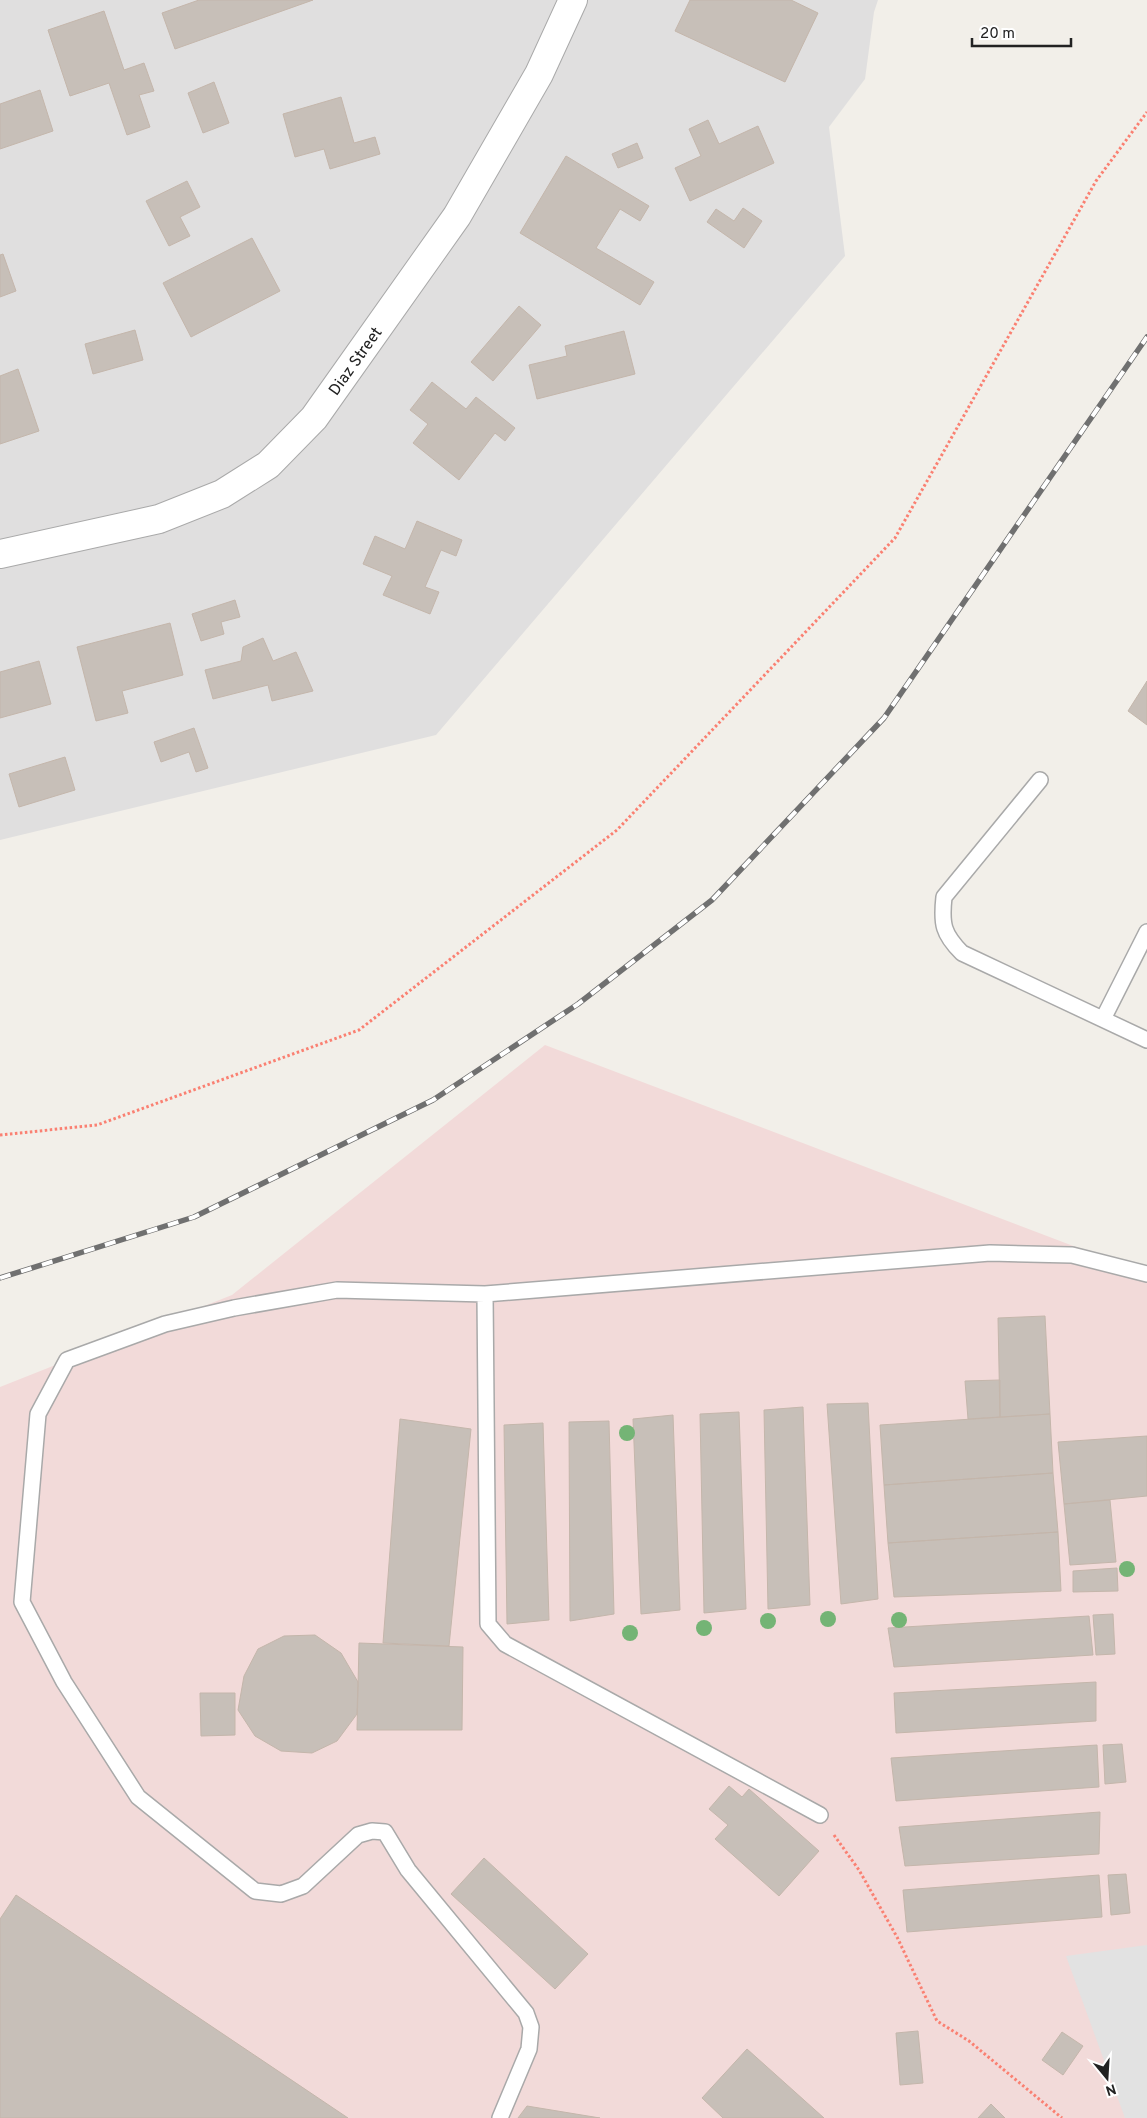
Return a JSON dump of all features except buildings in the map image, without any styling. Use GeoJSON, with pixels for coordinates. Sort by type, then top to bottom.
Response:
{"type":"FeatureCollection","features":[{"type":"Feature","properties":{"kind":"street","name":"Diaz Street"},"geometry":{"type":"LineString","coordinates":[[0,554],[159,519],[222,494],[268,465],[314,418],[457,216],[538,74],[573,0]]}},
{"type":"Feature","properties":{"kind":"lane"},"geometry":{"type":"LineString","coordinates":[[1040,780],[944,897],[942,920],[949,940],[962,953],[1147,1040]]}},
{"type":"Feature","properties":{"kind":"lane"},"geometry":{"type":"LineString","coordinates":[[1103,1018],[1147,932]]}},
{"type":"Feature","properties":{"kind":"lane"},"geometry":{"type":"LineString","coordinates":[[500,2118],[529,2049],[531,2027],[526,2013],[408,1870],[385,1832],[372,1831],[358,1835],[303,1886],[281,1894],[255,1891],[138,1797],[64,1682],[22,1602],[38,1414],[67,1360],[165,1324],[234,1308],[337,1290],[485,1294],[990,1253],[1072,1254],[1147,1274]]}},
{"type":"Feature","properties":{"kind":"lane"},"geometry":{"type":"LineString","coordinates":[[485,1294],[488,1624],[505,1644],[820,1815]]}},
{"type":"Feature","properties":{"kind":"path"},"geometry":{"type":"LineString","coordinates":[[0,1136],[97,1125],[359,1030],[617,830],[895,538],[1096,181],[1147,112]]}},
{"type":"Feature","properties":{"kind":"path"},"geometry":{"type":"LineString","coordinates":[[820,1815],[859,1870],[897,1937],[937,2021],[969,2041],[1062,2118]]}},
{"type":"Feature","properties":{"kind":"shaded area"},"geometry":{"type":"Polygon","coordinates":[[[0,0],[878,0],[874,12],[865,79],[829,127],[845,256],[436,735],[0,840],[0,0]]]}},
{"type":"Feature","properties":{"kind":"shaded area"},"geometry":{"type":"Polygon","coordinates":[[[545,1045],[1147,1274],[1147,2118],[0,2118],[0,1387],[232,1295],[545,1045]]]}},
{"type":"Feature","properties":{"kind":"shaded area"},"geometry":{"type":"Polygon","coordinates":[[[1147,1945],[1147,2118],[1125,2118],[1066,1956],[1147,1945]]]}},
{"type":"Feature","properties":{"kind":"railway"},"geometry":{"type":"LineString","coordinates":[[0,1278],[194,1217],[433,1100],[578,1004],[712,900],[884,718],[1147,337]]}}]}
